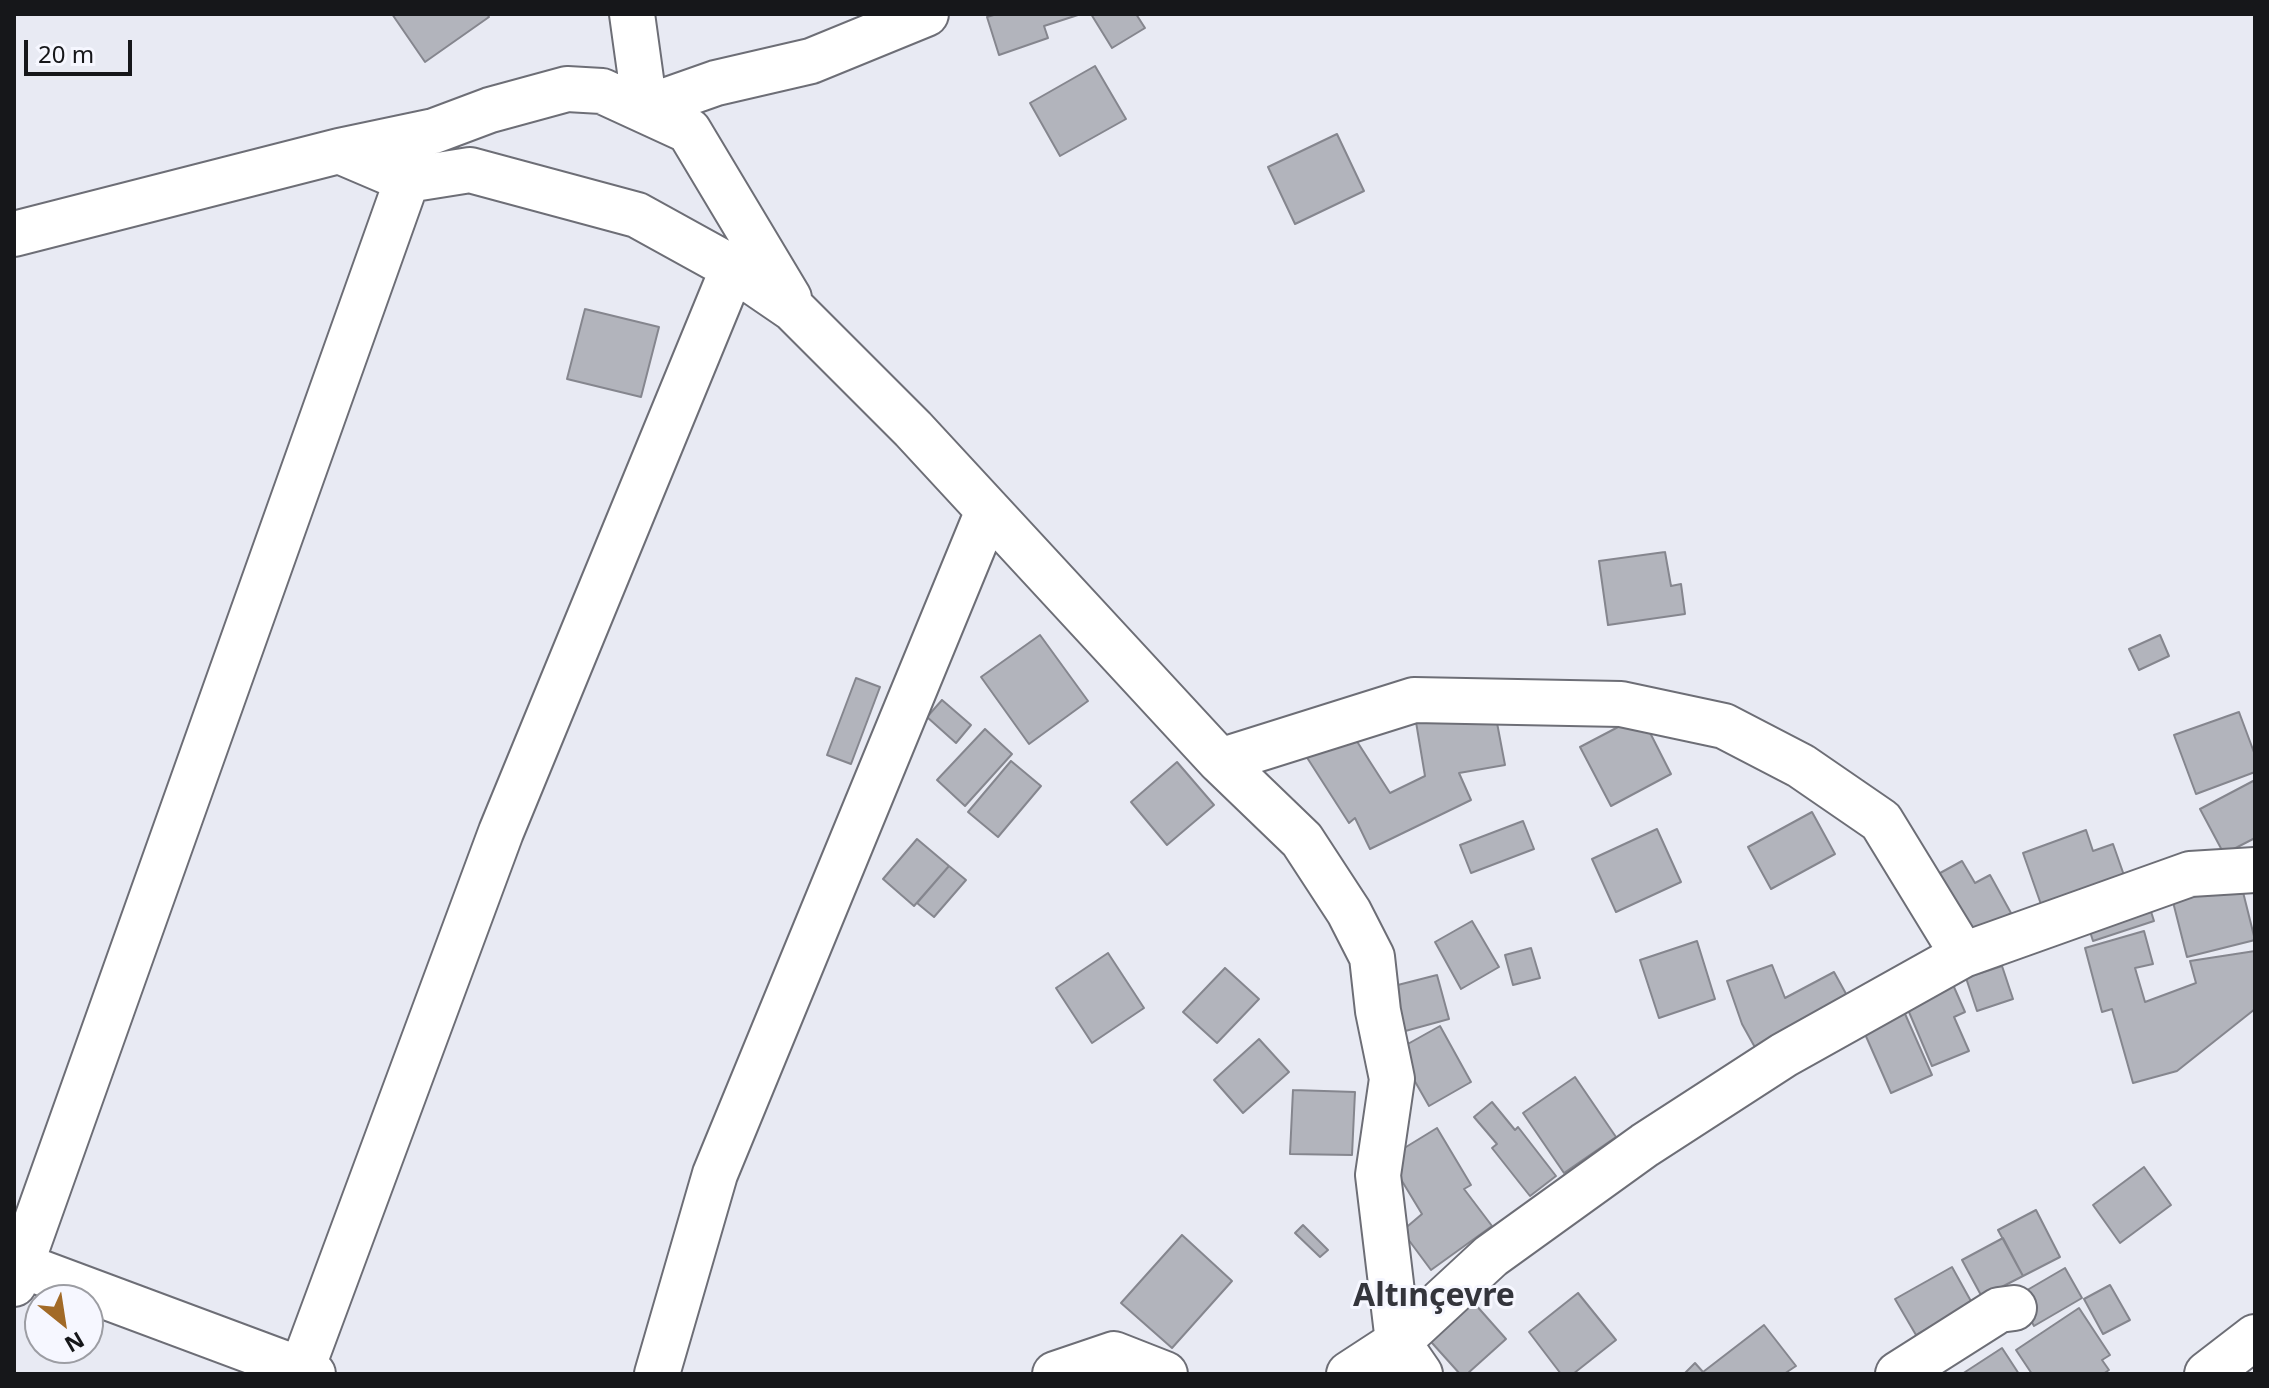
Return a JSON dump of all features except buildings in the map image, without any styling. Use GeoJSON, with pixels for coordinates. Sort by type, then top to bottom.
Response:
{"type":"FeatureCollection","features":[{"type":"Feature","properties":{"kind":"street"},"geometry":{"type":"LineString","coordinates":[[645,108],[716,83],[811,61],[926,14]]}},
{"type":"Feature","properties":{"kind":"street"},"geometry":{"type":"LineString","coordinates":[[630,15],[645,108]]}},
{"type":"Feature","properties":{"kind":"street"},"geometry":{"type":"LineString","coordinates":[[14,234],[339,151],[434,131],[490,110],[567,89],[602,91],[645,108],[689,131],[801,317]]}},
{"type":"Feature","properties":{"kind":"street"},"geometry":{"type":"LineString","coordinates":[[339,151],[407,180],[470,170],[637,215],[733,268],[801,317],[913,429],[987,513],[1220,761],[1302,840],[1349,912],[1372,957],[1378,1011],[1392,1079],[1378,1175],[1409,1358]]}},
{"type":"Feature","properties":{"kind":"street"},"geometry":{"type":"LineString","coordinates":[[14,1283],[407,180]]}},
{"type":"Feature","properties":{"kind":"street"},"geometry":{"type":"LineString","coordinates":[[14,1283],[26,1267],[305,1372],[501,832],[733,268]]}},
{"type":"Feature","properties":{"kind":"street"},"geometry":{"type":"LineString","coordinates":[[657,1374],[715,1174],[987,513]]}},
{"type":"Feature","properties":{"kind":"street"},"geometry":{"type":"LineString","coordinates":[[1220,761],[1414,700],[1621,704],[1724,726],[1801,766],[1881,821],[1963,955]]}},
{"type":"Feature","properties":{"kind":"street"},"geometry":{"type":"LineString","coordinates":[[1349,1374],[1409,1358],[1491,1256],[1645,1145],[1784,1055],[1963,955],[2190,874],[2255,870]]}},
{"type":"Feature","properties":{"kind":"street"},"geometry":{"type":"LineString","coordinates":[[1898,1374],[1999,1310],[2014,1308]]}},
{"type":"Feature","properties":{"kind":"street"},"geometry":{"type":"LineString","coordinates":[[2207,1374],[2255,1337]]}},
{"type":"Feature","properties":{"kind":"street"},"geometry":{"type":"LineString","coordinates":[[1055,1374],[1114,1354],[1165,1374]]}},
{"type":"Feature","properties":{"kind":"district","name":"Altınçevre"},"geometry":{"type":"Point","coordinates":[1434,1297]}}]}
